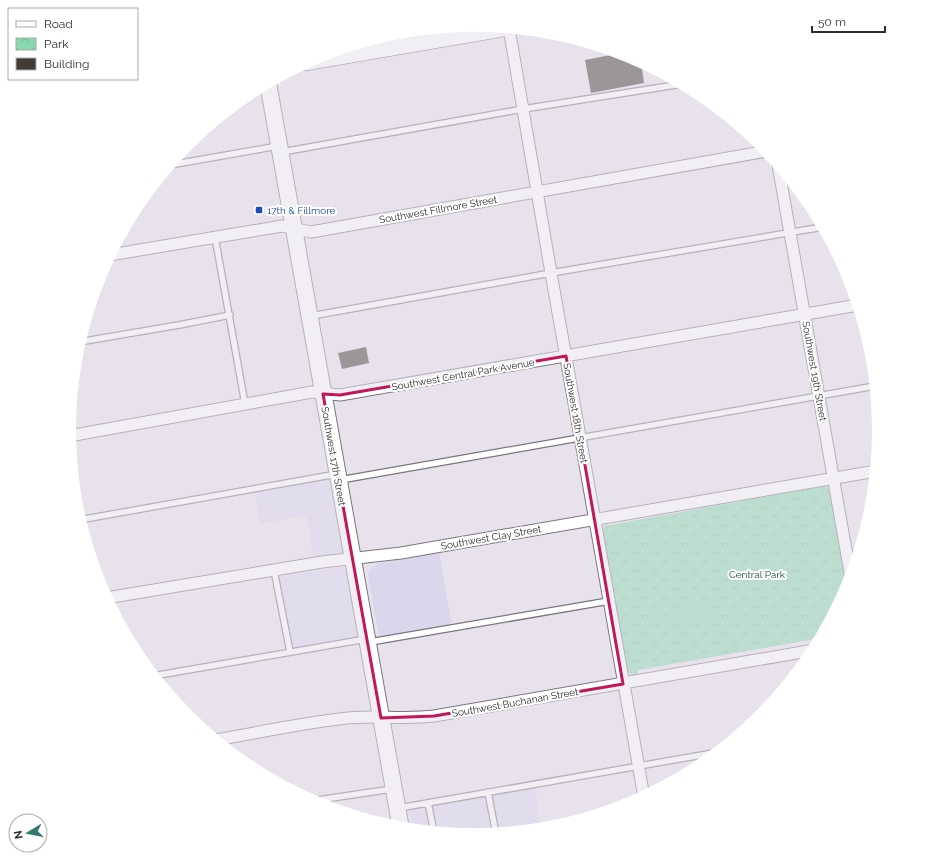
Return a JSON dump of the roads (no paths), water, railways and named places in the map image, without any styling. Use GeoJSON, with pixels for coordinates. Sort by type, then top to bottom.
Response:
{"type":"FeatureCollection","features":[{"type":"Feature","properties":{"kind":"main road"},"geometry":{"type":"LineString","coordinates":[[343,54],[376,47],[477,32]]}},
{"type":"Feature","properties":{"kind":"main road","name":"Southwest 17th Street"},"geometry":{"type":"LineString","coordinates":[[269,89],[400,822]]}},
{"type":"Feature","properties":{"kind":"street","name":"Southwest 18th Street"},"geometry":{"type":"LineString","coordinates":[[510,34],[643,791]]}},
{"type":"Feature","properties":{"kind":"street","name":"Southwest Fillmore Street"},"geometry":{"type":"LineString","coordinates":[[117,254],[282,226],[311,232],[759,152]]}},
{"type":"Feature","properties":{"kind":"street","name":"Southwest 19th Street"},"geometry":{"type":"LineString","coordinates":[[780,175],[833,478],[851,558]]}},
{"type":"Feature","properties":{"kind":"street","name":"Southwest Central Park Avenue"},"geometry":{"type":"LineString","coordinates":[[76,435],[312,392],[340,395],[852,306]]}},
{"type":"Feature","properties":{"kind":"street","name":"Southwest Clay Street"},"geometry":{"type":"LineString","coordinates":[[112,597],[322,562],[401,553],[870,472]]}},
{"type":"Feature","properties":{"kind":"street","name":"Southwest Buchanan Street"},"geometry":{"type":"LineString","coordinates":[[221,739],[340,718],[369,716],[381,718],[434,716],[805,652]]}},
{"type":"Feature","properties":{"kind":"lane"},"geometry":{"type":"LineString","coordinates":[[178,164],[674,85]]}},
{"type":"Feature","properties":{"kind":"lane"},"geometry":{"type":"LineString","coordinates":[[309,316],[817,228]]}},
{"type":"Feature","properties":{"kind":"lane"},"geometry":{"type":"LineString","coordinates":[[215,237],[245,404]]}},
{"type":"Feature","properties":{"kind":"lane"},"geometry":{"type":"LineString","coordinates":[[86,341],[230,315]]}},
{"type":"Feature","properties":{"kind":"lane"},"geometry":{"type":"LineString","coordinates":[[86,519],[580,438],[870,387]]}},
{"type":"Feature","properties":{"kind":"lane"},"geometry":{"type":"LineString","coordinates":[[274,570],[290,652]]}},
{"type":"Feature","properties":{"kind":"lane"},"geometry":{"type":"LineString","coordinates":[[159,675],[290,652],[367,641],[609,601]]}},
{"type":"Feature","properties":{"kind":"lane"},"geometry":{"type":"LineString","coordinates":[[397,808],[706,754]]}},
{"type":"Feature","properties":{"kind":"lane"},"geometry":{"type":"LineString","coordinates":[[325,800],[394,789]]}},
{"type":"Feature","properties":{"kind":"lane"},"geometry":{"type":"LineString","coordinates":[[488,792],[495,828]]}},
{"type":"Feature","properties":{"kind":"lane"},"geometry":{"type":"LineString","coordinates":[[428,803],[433,827]]}},
{"type":"Feature","properties":{"kind":"place","name":"17th & Fillmore"},"geometry":{"type":"Point","coordinates":[259,210]}},
{"type":"Feature","properties":{"kind":"park label","name":"Central Park"},"geometry":{"type":"Point","coordinates":[757,574]}}]}
